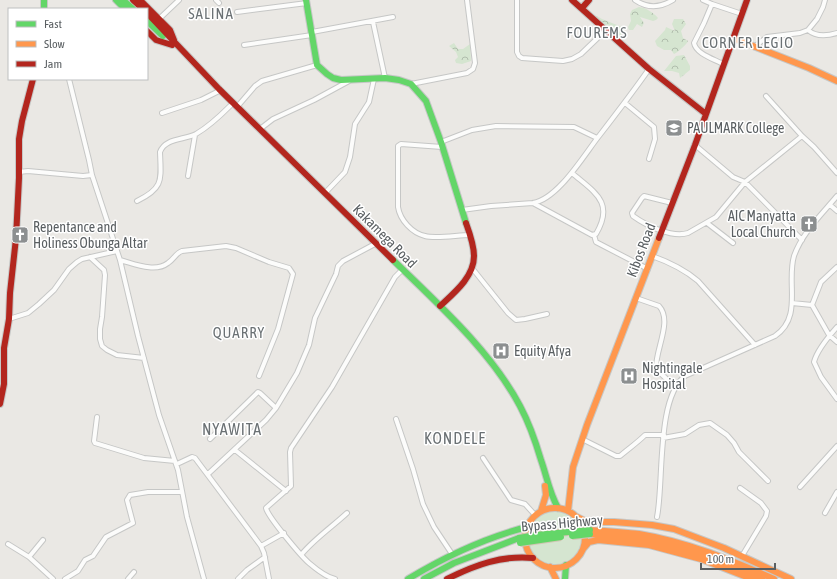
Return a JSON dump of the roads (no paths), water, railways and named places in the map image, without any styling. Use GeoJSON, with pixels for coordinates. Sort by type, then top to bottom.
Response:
{"type":"FeatureCollection","features":[{"type":"Feature","properties":{"kind":"main road"},"geometry":{"type":"LineString","coordinates":[[116,0],[124,8]]}},
{"type":"Feature","properties":{"kind":"main road"},"geometry":{"type":"LineString","coordinates":[[123,0],[132,8]]}},
{"type":"Feature","properties":{"kind":"main road"},"geometry":{"type":"LineString","coordinates":[[133,0],[142,8]]}},
{"type":"Feature","properties":{"kind":"main road"},"geometry":{"type":"LineString","coordinates":[[140,0],[170,30],[173,44],[156,40],[148,32]]}},
{"type":"Feature","properties":{"kind":"main road"},"geometry":{"type":"LineString","coordinates":[[572,0],[650,69],[706,114]]}},
{"type":"Feature","properties":{"kind":"main road"},"geometry":{"type":"LineString","coordinates":[[582,8],[589,0]]}},
{"type":"Feature","properties":{"kind":"main road","name":"Kibos Road"},"geometry":{"type":"LineString","coordinates":[[568,511],[572,471],[582,440],[695,145],[747,0]]}},
{"type":"Feature","properties":{"kind":"main road"},"geometry":{"type":"LineString","coordinates":[[307,1],[317,65],[327,74],[333,78],[341,80],[385,78],[399,80],[411,84],[426,102],[470,235],[474,260],[472,268],[465,280],[440,306]]}},
{"type":"Feature","properties":{"kind":"main road","name":"Kakamega Road"},"geometry":{"type":"LineString","coordinates":[[148,14],[217,92],[260,129],[440,306],[486,354],[503,376],[521,407],[541,459],[551,495],[558,508]]}},
{"type":"Feature","properties":{"kind":"main road","name":"Kakamega Road"},"geometry":{"type":"LineString","coordinates":[[148,22],[173,44],[234,107],[485,356],[502,378],[519,408],[540,461],[546,495],[541,511]]}},
{"type":"Feature","properties":{"kind":"main road"},"geometry":{"type":"LineString","coordinates":[[733,38],[809,68],[837,81]]}},
{"type":"Feature","properties":{"kind":"main road"},"geometry":{"type":"LineString","coordinates":[[0,404],[4,384],[4,348],[9,319],[10,293],[16,238],[19,139],[33,80]]}},
{"type":"Feature","properties":{"kind":"main road"},"geometry":{"type":"LineString","coordinates":[[752,579],[675,550],[626,542],[595,540],[589,543],[577,557],[566,565],[561,567],[544,566],[533,558],[526,547],[525,534],[527,527],[535,515],[549,508],[558,508],[568,511],[587,522],[629,523],[674,529],[700,538],[791,579]]}},
{"type":"Feature","properties":{"kind":"main road"},"geometry":{"type":"LineString","coordinates":[[576,516],[580,521],[585,539],[581,552]]}},
{"type":"Feature","properties":{"kind":"main road"},"geometry":{"type":"LineString","coordinates":[[408,579],[452,554],[490,539],[527,527]]}},
{"type":"Feature","properties":{"kind":"main road","name":"Bypass Highway"},"geometry":{"type":"LineString","coordinates":[[424,579],[454,563],[519,538],[590,530],[618,531],[648,535],[740,564],[774,579]]}},
{"type":"Feature","properties":{"kind":"main road","name":"Bypass Highway"},"geometry":{"type":"LineString","coordinates":[[431,579],[454,566],[498,549],[520,543],[563,536],[595,534],[616,536],[698,550],[762,579]]}},
{"type":"Feature","properties":{"kind":"main road"},"geometry":{"type":"LineString","coordinates":[[447,579],[503,557],[514,556],[533,558]]}},
{"type":"Feature","properties":{"kind":"main road"},"geometry":{"type":"LineString","coordinates":[[565,579],[566,565]]}},
{"type":"Feature","properties":{"kind":"main road"},"geometry":{"type":"LineString","coordinates":[[550,567],[556,579]]}},
{"type":"Feature","properties":{"kind":"street"},"geometry":{"type":"LineString","coordinates":[[159,19],[179,0]]}},
{"type":"Feature","properties":{"kind":"street"},"geometry":{"type":"LineString","coordinates":[[411,84],[467,73],[473,69],[475,63],[467,0]]}},
{"type":"Feature","properties":{"kind":"street"},"geometry":{"type":"LineString","coordinates":[[516,0],[517,52],[522,58],[564,61],[572,59],[581,54],[606,30]]}},
{"type":"Feature","properties":{"kind":"street"},"geometry":{"type":"LineString","coordinates":[[635,0],[652,7],[662,6],[672,0]]}},
{"type":"Feature","properties":{"kind":"street"},"geometry":{"type":"LineString","coordinates":[[703,0],[742,14]]}},
{"type":"Feature","properties":{"kind":"street"},"geometry":{"type":"LineString","coordinates":[[754,47],[767,37],[800,33],[808,30],[823,7],[825,0]]}},
{"type":"Feature","properties":{"kind":"street"},"geometry":{"type":"LineString","coordinates":[[237,12],[307,1]]}},
{"type":"Feature","properties":{"kind":"street"},"geometry":{"type":"LineString","coordinates":[[712,4],[694,46],[706,56],[723,64]]}},
{"type":"Feature","properties":{"kind":"street"},"geometry":{"type":"LineString","coordinates":[[244,45],[312,34],[393,17]]}},
{"type":"Feature","properties":{"kind":"street"},"geometry":{"type":"LineString","coordinates":[[373,22],[385,78]]}},
{"type":"Feature","properties":{"kind":"street"},"geometry":{"type":"LineString","coordinates":[[808,30],[821,35],[837,33]]}},
{"type":"Feature","properties":{"kind":"street"},"geometry":{"type":"LineString","coordinates":[[137,201],[150,195],[160,183],[160,152],[162,148],[171,142],[195,135],[234,107],[262,81],[317,65]]}},
{"type":"Feature","properties":{"kind":"street"},"geometry":{"type":"LineString","coordinates":[[462,210],[533,203],[547,197],[572,173],[650,69]]}},
{"type":"Feature","properties":{"kind":"street"},"geometry":{"type":"LineString","coordinates":[[325,193],[345,172],[350,157],[355,124],[370,102],[374,79]]}},
{"type":"Feature","properties":{"kind":"street"},"geometry":{"type":"LineString","coordinates":[[69,80],[90,160],[92,175],[120,260],[158,415],[176,463],[187,517],[204,579]]}},
{"type":"Feature","properties":{"kind":"street"},"geometry":{"type":"LineString","coordinates":[[260,129],[273,119],[314,100],[351,80]]}},
{"type":"Feature","properties":{"kind":"street"},"geometry":{"type":"LineString","coordinates":[[162,113],[201,100],[217,92]]}},
{"type":"Feature","properties":{"kind":"street"},"geometry":{"type":"LineString","coordinates":[[766,96],[837,173]]}},
{"type":"Feature","properties":{"kind":"street"},"geometry":{"type":"LineString","coordinates":[[624,103],[654,126],[654,139],[650,159]]}},
{"type":"Feature","properties":{"kind":"street"},"geometry":{"type":"LineString","coordinates":[[470,235],[425,236],[416,232],[400,215],[398,207],[398,146],[401,144],[441,144],[472,130],[496,126],[574,127],[597,138]]}},
{"type":"Feature","properties":{"kind":"street"},"geometry":{"type":"LineString","coordinates":[[188,176],[195,135]]}},
{"type":"Feature","properties":{"kind":"street"},"geometry":{"type":"LineString","coordinates":[[672,203],[644,196],[632,213],[636,218],[662,231],[685,234],[708,223],[716,217],[745,182],[802,136]]}},
{"type":"Feature","properties":{"kind":"street"},"geometry":{"type":"LineString","coordinates":[[695,145],[733,177],[745,182],[802,240]]}},
{"type":"Feature","properties":{"kind":"street"},"geometry":{"type":"LineString","coordinates":[[19,172],[28,171],[83,176],[92,175]]}},
{"type":"Feature","properties":{"kind":"street"},"geometry":{"type":"LineString","coordinates":[[572,173],[598,195],[601,200],[603,209],[602,216],[598,230],[594,235]]}},
{"type":"Feature","properties":{"kind":"street"},"geometry":{"type":"LineString","coordinates":[[657,517],[664,437],[669,405],[675,387],[685,376],[775,336],[781,331],[790,317],[792,303],[791,270],[795,255],[802,240],[837,196]]}},
{"type":"Feature","properties":{"kind":"street"},"geometry":{"type":"LineString","coordinates":[[533,203],[594,235],[596,242],[648,269]]}},
{"type":"Feature","properties":{"kind":"street"},"geometry":{"type":"LineString","coordinates":[[830,205],[837,211]]}},
{"type":"Feature","properties":{"kind":"street"},"geometry":{"type":"LineString","coordinates":[[708,223],[733,243]]}},
{"type":"Feature","properties":{"kind":"street"},"geometry":{"type":"LineString","coordinates":[[208,474],[266,420],[276,408],[301,367],[316,315],[336,274],[338,266],[344,261],[373,245]]}},
{"type":"Feature","properties":{"kind":"street"},"geometry":{"type":"LineString","coordinates":[[120,260],[160,268],[169,263],[182,251],[226,246],[236,248],[292,270],[293,274],[278,328],[259,376]]}},
{"type":"Feature","properties":{"kind":"street"},"geometry":{"type":"LineString","coordinates":[[9,319],[28,313],[34,309],[54,290],[73,265],[82,259],[117,251]]}},
{"type":"Feature","properties":{"kind":"street"},"geometry":{"type":"LineString","coordinates":[[652,256],[673,265],[698,281],[755,345]]}},
{"type":"Feature","properties":{"kind":"street"},"geometry":{"type":"LineString","coordinates":[[90,257],[104,270],[105,275],[100,329],[102,346],[117,355],[144,358]]}},
{"type":"Feature","properties":{"kind":"street"},"geometry":{"type":"LineString","coordinates":[[812,305],[821,282],[837,266]]}},
{"type":"Feature","properties":{"kind":"street"},"geometry":{"type":"LineString","coordinates":[[472,268],[508,313],[516,320],[547,314]]}},
{"type":"Feature","properties":{"kind":"street"},"geometry":{"type":"LineString","coordinates":[[336,579],[326,576],[301,555],[268,514],[266,508],[291,486],[291,448],[332,387],[395,277],[400,272]]}},
{"type":"Feature","properties":{"kind":"street"},"geometry":{"type":"LineString","coordinates":[[636,298],[661,308],[665,321],[656,369],[675,387]]}},
{"type":"Feature","properties":{"kind":"street"},"geometry":{"type":"LineString","coordinates":[[792,303],[812,305]]}},
{"type":"Feature","properties":{"kind":"street"},"geometry":{"type":"LineString","coordinates":[[812,305],[829,335],[837,342]]}},
{"type":"Feature","properties":{"kind":"street"},"geometry":{"type":"LineString","coordinates":[[837,327],[829,335],[818,352],[814,362],[821,377],[837,399]]}},
{"type":"Feature","properties":{"kind":"street"},"geometry":{"type":"LineString","coordinates":[[210,439],[258,392],[276,408]]}},
{"type":"Feature","properties":{"kind":"street"},"geometry":{"type":"LineString","coordinates":[[97,417],[95,443],[144,458],[176,463],[193,457],[208,474],[261,546],[265,557],[269,579]]}},
{"type":"Feature","properties":{"kind":"street"},"geometry":{"type":"LineString","coordinates":[[396,418],[423,504],[434,527],[452,554]]}},
{"type":"Feature","properties":{"kind":"street"},"geometry":{"type":"LineString","coordinates":[[582,440],[616,456],[620,456],[645,435],[664,437],[685,434],[699,425],[710,423],[727,435],[739,452],[768,481]]}},
{"type":"Feature","properties":{"kind":"street"},"geometry":{"type":"LineString","coordinates":[[800,487],[837,446]]}},
{"type":"Feature","properties":{"kind":"street"},"geometry":{"type":"LineString","coordinates":[[235,450],[286,491]]}},
{"type":"Feature","properties":{"kind":"street"},"geometry":{"type":"LineString","coordinates":[[483,458],[512,500],[525,504],[535,515]]}},
{"type":"Feature","properties":{"kind":"street"},"geometry":{"type":"LineString","coordinates":[[740,488],[761,503],[767,511],[766,516],[742,556]]}},
{"type":"Feature","properties":{"kind":"street"},"geometry":{"type":"LineString","coordinates":[[65,579],[78,571],[85,560],[93,556],[106,537],[133,523],[127,500],[130,495],[148,492],[182,492]]}},
{"type":"Feature","properties":{"kind":"street"},"geometry":{"type":"LineString","coordinates":[[825,513],[837,492]]}},
{"type":"Feature","properties":{"kind":"street"},"geometry":{"type":"LineString","coordinates":[[301,555],[309,545],[347,513]]}},
{"type":"Feature","properties":{"kind":"street"},"geometry":{"type":"LineString","coordinates":[[261,546],[284,534]]}},
{"type":"Feature","properties":{"kind":"street"},"geometry":{"type":"LineString","coordinates":[[28,557],[43,540]]}},
{"type":"Feature","properties":{"kind":"street"},"geometry":{"type":"LineString","coordinates":[[8,544],[28,557],[53,579]]}},
{"type":"Feature","properties":{"kind":"street"},"geometry":{"type":"LineString","coordinates":[[238,579],[247,570],[265,557]]}},
{"type":"Feature","properties":{"kind":"street"},"geometry":{"type":"LineString","coordinates":[[128,579],[134,572]]}},
{"type":"Feature","properties":{"kind":"place","name":"PAULMARK College"},"geometry":{"type":"Point","coordinates":[674,128]}},
{"type":"Feature","properties":{"kind":"place","name":"AIC Manyatta Local Church"},"geometry":{"type":"Point","coordinates":[809,224]}},
{"type":"Feature","properties":{"kind":"place","name":"Repentance and Holiness Obunga Altar"},"geometry":{"type":"Point","coordinates":[20,235]}},
{"type":"Feature","properties":{"kind":"place","name":"Equity Afya"},"geometry":{"type":"Point","coordinates":[501,351]}},
{"type":"Feature","properties":{"kind":"place","name":"Nightingale Hospital"},"geometry":{"type":"Point","coordinates":[629,376]}},
{"type":"Feature","properties":{"kind":"district","name":"SALINA"},"geometry":{"type":"Point","coordinates":[211,13]}},
{"type":"Feature","properties":{"kind":"district","name":"FOUREMS"},"geometry":{"type":"Point","coordinates":[597,32]}},
{"type":"Feature","properties":{"kind":"district","name":"CORNER LEGIO"},"geometry":{"type":"Point","coordinates":[748,42]}},
{"type":"Feature","properties":{"kind":"district","name":"QUARRY"},"geometry":{"type":"Point","coordinates":[239,332]}},
{"type":"Feature","properties":{"kind":"district","name":"NYAWITA"},"geometry":{"type":"Point","coordinates":[232,429]}},
{"type":"Feature","properties":{"kind":"district","name":"KONDELE"},"geometry":{"type":"Point","coordinates":[455,438]}}]}
